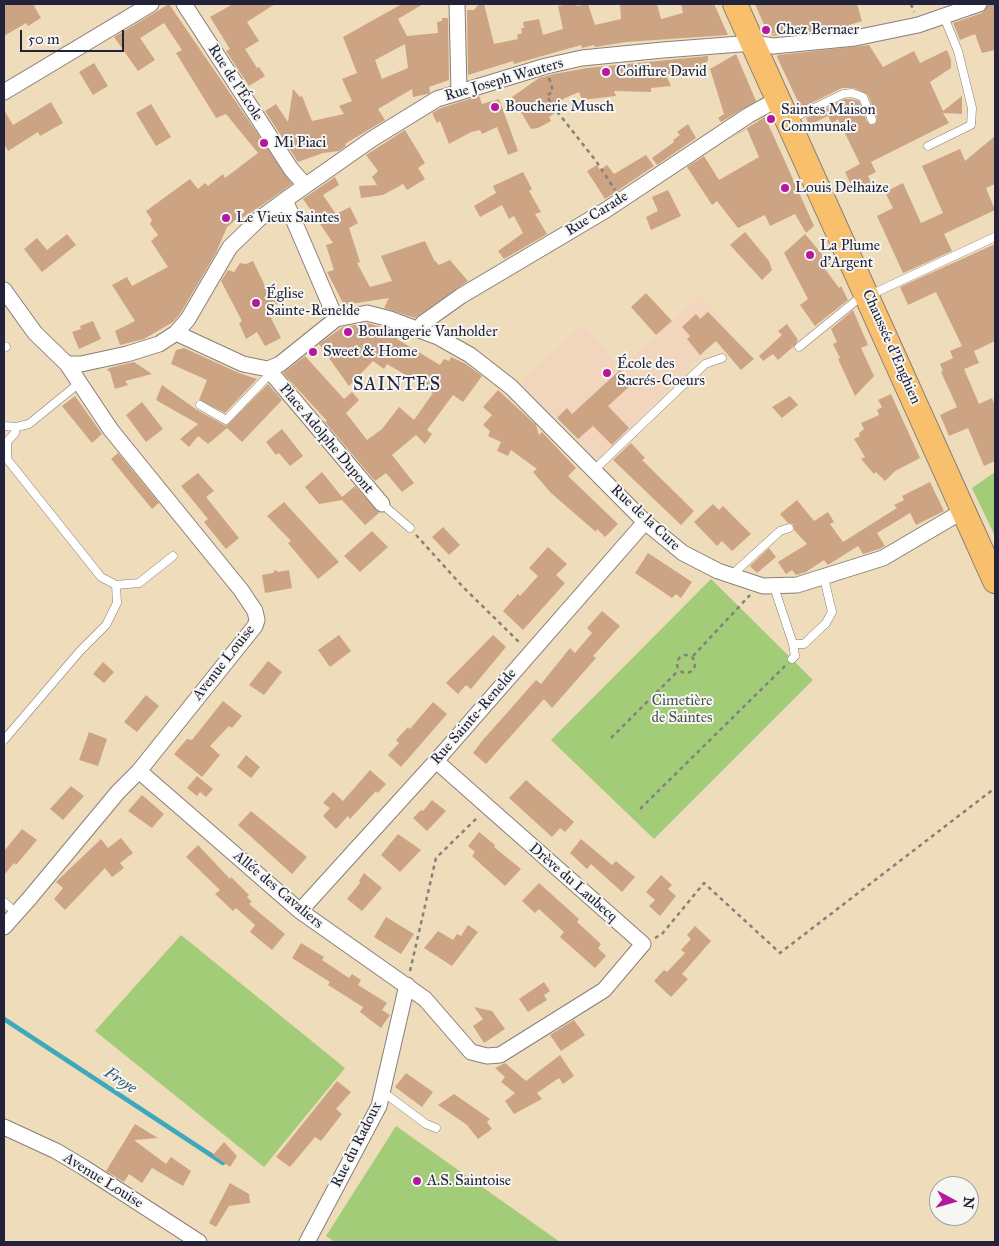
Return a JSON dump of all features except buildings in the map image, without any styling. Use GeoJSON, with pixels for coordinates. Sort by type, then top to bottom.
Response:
{"type":"FeatureCollection","features":[{"type":"Feature","properties":{"kind":"main road","name":"Chaussée d'Enghien"},"geometry":{"type":"LineString","coordinates":[[735,4],[995,581]]}},
{"type":"Feature","properties":{"kind":"street"},"geometry":{"type":"LineString","coordinates":[[4,92],[151,4]]}},
{"type":"Feature","properties":{"kind":"street","name":"Rue de l'École"},"geometry":{"type":"LineString","coordinates":[[184,4],[291,169],[305,185]]}},
{"type":"Feature","properties":{"kind":"street"},"geometry":{"type":"LineString","coordinates":[[457,4],[459,92]]}},
{"type":"Feature","properties":{"kind":"street","name":"Rue Joseph Wauters"},"geometry":{"type":"LineString","coordinates":[[285,200],[437,99],[546,66],[582,58],[753,44],[773,46],[855,38],[918,26],[979,4]]}},
{"type":"Feature","properties":{"kind":"street","name":"Rue Carade"},"geometry":{"type":"LineString","coordinates":[[419,330],[424,323],[461,296],[621,199],[778,99]]}},
{"type":"Feature","properties":{"kind":"street"},"geometry":{"type":"LineString","coordinates":[[66,364],[81,364],[126,354],[159,344],[176,333],[188,319],[230,247],[259,219],[285,200],[336,319]]}},
{"type":"Feature","properties":{"kind":"street","name":"Avenue Louise"},"geometry":{"type":"LineString","coordinates":[[4,290],[35,333],[66,364],[111,430],[241,590],[255,611],[257,620],[255,626],[139,771],[118,792],[4,927]]}},
{"type":"Feature","properties":{"kind":"street","name":"Place Adolphe Dupont"},"geometry":{"type":"LineString","coordinates":[[382,504],[269,371],[336,319],[367,313],[390,318],[419,330]]}},
{"type":"Feature","properties":{"kind":"street","name":"Rue de la Cure"},"geometry":{"type":"LineString","coordinates":[[419,330],[438,337],[470,355],[511,387],[645,522],[683,553],[735,577],[774,587],[797,585],[824,578],[883,558],[964,511]]}},
{"type":"Feature","properties":{"kind":"street"},"geometry":{"type":"LineString","coordinates":[[176,333],[243,364],[269,371]]}},
{"type":"Feature","properties":{"kind":"street","name":"Rue Sainte-Renelde"},"geometry":{"type":"LineString","coordinates":[[300,911],[436,761],[645,522]]}},
{"type":"Feature","properties":{"kind":"street","name":"Drève du Laubecq"},"geometry":{"type":"LineString","coordinates":[[436,761],[642,944]]}},
{"type":"Feature","properties":{"kind":"street","name":"Allée des Cavaliers"},"geometry":{"type":"LineString","coordinates":[[139,771],[300,911],[357,952],[407,984],[425,999],[471,1052],[487,1056],[506,1053],[577,1005],[604,990],[642,944]]}},
{"type":"Feature","properties":{"kind":"street","name":"Rue du Radoux"},"geometry":{"type":"LineString","coordinates":[[307,1242],[379,1106],[407,984]]}},
{"type":"Feature","properties":{"kind":"street","name":"Avenue Louise"},"geometry":{"type":"LineString","coordinates":[[4,1127],[56,1151],[199,1242]]}},
{"type":"Feature","properties":{"kind":"lane"},"geometry":{"type":"LineString","coordinates":[[928,146],[971,125],[972,108],[958,51],[944,16]]}},
{"type":"Feature","properties":{"kind":"lane"},"geometry":{"type":"LineString","coordinates":[[788,120],[843,94],[852,93],[863,97],[872,120]]}},
{"type":"Feature","properties":{"kind":"lane"},"geometry":{"type":"LineString","coordinates":[[799,346],[867,294],[995,237]]}},
{"type":"Feature","properties":{"kind":"lane"},"geometry":{"type":"LineString","coordinates":[[594,470],[705,364],[722,358]]}},
{"type":"Feature","properties":{"kind":"lane","name":"Place Adolphe Dupont"},"geometry":{"type":"LineString","coordinates":[[200,405],[226,420],[269,371]]}},
{"type":"Feature","properties":{"kind":"lane"},"geometry":{"type":"LineString","coordinates":[[4,426],[16,427],[30,424],[78,384]]}},
{"type":"Feature","properties":{"kind":"lane"},"geometry":{"type":"LineString","coordinates":[[16,427],[15,433],[7,442],[7,459],[100,578],[116,585],[139,583],[173,556]]}},
{"type":"Feature","properties":{"kind":"lane"},"geometry":{"type":"LineString","coordinates":[[382,504],[410,528]]}},
{"type":"Feature","properties":{"kind":"lane"},"geometry":{"type":"LineString","coordinates":[[735,577],[736,571],[780,531],[789,528]]}},
{"type":"Feature","properties":{"kind":"lane"},"geometry":{"type":"LineString","coordinates":[[793,644],[804,644],[826,623],[832,612],[824,578]]}},
{"type":"Feature","properties":{"kind":"lane"},"geometry":{"type":"LineString","coordinates":[[4,740],[80,651],[106,625],[117,603],[116,585]]}},
{"type":"Feature","properties":{"kind":"lane"},"geometry":{"type":"LineString","coordinates":[[774,587],[793,644],[795,656],[792,659]]}},
{"type":"Feature","properties":{"kind":"lane"},"geometry":{"type":"LineString","coordinates":[[4,902],[16,913]]}},
{"type":"Feature","properties":{"kind":"lane"},"geometry":{"type":"LineString","coordinates":[[383,1092],[426,1124],[436,1128]]}},
{"type":"Feature","properties":{"kind":"path"},"geometry":{"type":"LineString","coordinates":[[546,66],[553,91],[547,96],[552,106],[596,161],[621,199]]}},
{"type":"Feature","properties":{"kind":"path"},"geometry":{"type":"LineString","coordinates":[[410,528],[463,587],[530,653]]}},
{"type":"Feature","properties":{"kind":"path"},"geometry":{"type":"LineString","coordinates":[[693,656],[740,608],[757,584]]}},
{"type":"Feature","properties":{"kind":"path"},"geometry":{"type":"LineString","coordinates":[[611,738],[679,670],[679,661],[684,654],[693,656]]}},
{"type":"Feature","properties":{"kind":"path"},"geometry":{"type":"LineString","coordinates":[[679,670],[688,672],[695,666],[693,656]]}},
{"type":"Feature","properties":{"kind":"path"},"geometry":{"type":"LineString","coordinates":[[640,809],[792,659]]}},
{"type":"Feature","properties":{"kind":"path"},"geometry":{"type":"LineString","coordinates":[[642,944],[662,934],[704,883],[780,953],[995,788]]}},
{"type":"Feature","properties":{"kind":"path"},"geometry":{"type":"LineString","coordinates":[[407,984],[436,858],[488,808]]}},
{"type":"Feature","properties":{"kind":"shaded area","name":"École des Sacrés-Coeurs"},"geometry":{"type":"Polygon","coordinates":[[[701,295],[728,329],[598,460],[521,382],[582,325],[619,365],[633,352],[635,354],[701,295]]]}},
{"type":"Feature","properties":{"kind":"green space"},"geometry":{"type":"Polygon","coordinates":[[[995,472],[995,536],[972,488],[995,472]]]}},
{"type":"Feature","properties":{"kind":"green space","name":"Cimetière de Saintes"},"geometry":{"type":"Polygon","coordinates":[[[711,579],[813,680],[654,839],[551,740],[711,579]]]}},
{"type":"Feature","properties":{"kind":"green space"},"geometry":{"type":"Polygon","coordinates":[[[181,935],[345,1068],[264,1167],[95,1031],[181,935]]]}},
{"type":"Feature","properties":{"kind":"green space","name":"A.S. Saintoise"},"geometry":{"type":"Polygon","coordinates":[[[396,1126],[560,1242],[335,1242],[326,1236],[396,1126]]]}},
{"type":"Feature","properties":{"kind":"waterway","name":"Froye"},"geometry":{"type":"LineString","coordinates":[[4,1019],[223,1163]]}},
{"type":"Feature","properties":{"kind":"place","name":"Chez Bernaer"},"geometry":{"type":"Point","coordinates":[766,30]}},
{"type":"Feature","properties":{"kind":"place","name":"Coiffure David"},"geometry":{"type":"Point","coordinates":[606,72]}},
{"type":"Feature","properties":{"kind":"place","name":"Boucherie Musch"},"geometry":{"type":"Point","coordinates":[495,107]}},
{"type":"Feature","properties":{"kind":"place","name":"Saintes Maison Communale"},"geometry":{"type":"Point","coordinates":[771,119]}},
{"type":"Feature","properties":{"kind":"place","name":"Mi Piaci"},"geometry":{"type":"Point","coordinates":[264,143]}},
{"type":"Feature","properties":{"kind":"place","name":"Louis Delhaize"},"geometry":{"type":"Point","coordinates":[785,188]}},
{"type":"Feature","properties":{"kind":"place","name":"Le Vieux Saintes"},"geometry":{"type":"Point","coordinates":[226,218]}},
{"type":"Feature","properties":{"kind":"place","name":"La Plume d'Argent"},"geometry":{"type":"Point","coordinates":[810,255]}},
{"type":"Feature","properties":{"kind":"place","name":"Église Sainte-Renelde"},"geometry":{"type":"Point","coordinates":[256,303]}},
{"type":"Feature","properties":{"kind":"place","name":"Boulangerie Vanholder"},"geometry":{"type":"Point","coordinates":[348,332]}},
{"type":"Feature","properties":{"kind":"place","name":"Sweet & Home"},"geometry":{"type":"Point","coordinates":[313,352]}},
{"type":"Feature","properties":{"kind":"place","name":"École des Sacrés-Coeurs"},"geometry":{"type":"Point","coordinates":[607,373]}},
{"type":"Feature","properties":{"kind":"place","name":"A.S. Saintoise"},"geometry":{"type":"Point","coordinates":[417,1181]}},
{"type":"Feature","properties":{"kind":"district","name":"SAINTES"},"geometry":{"type":"Point","coordinates":[397,386]}}]}
